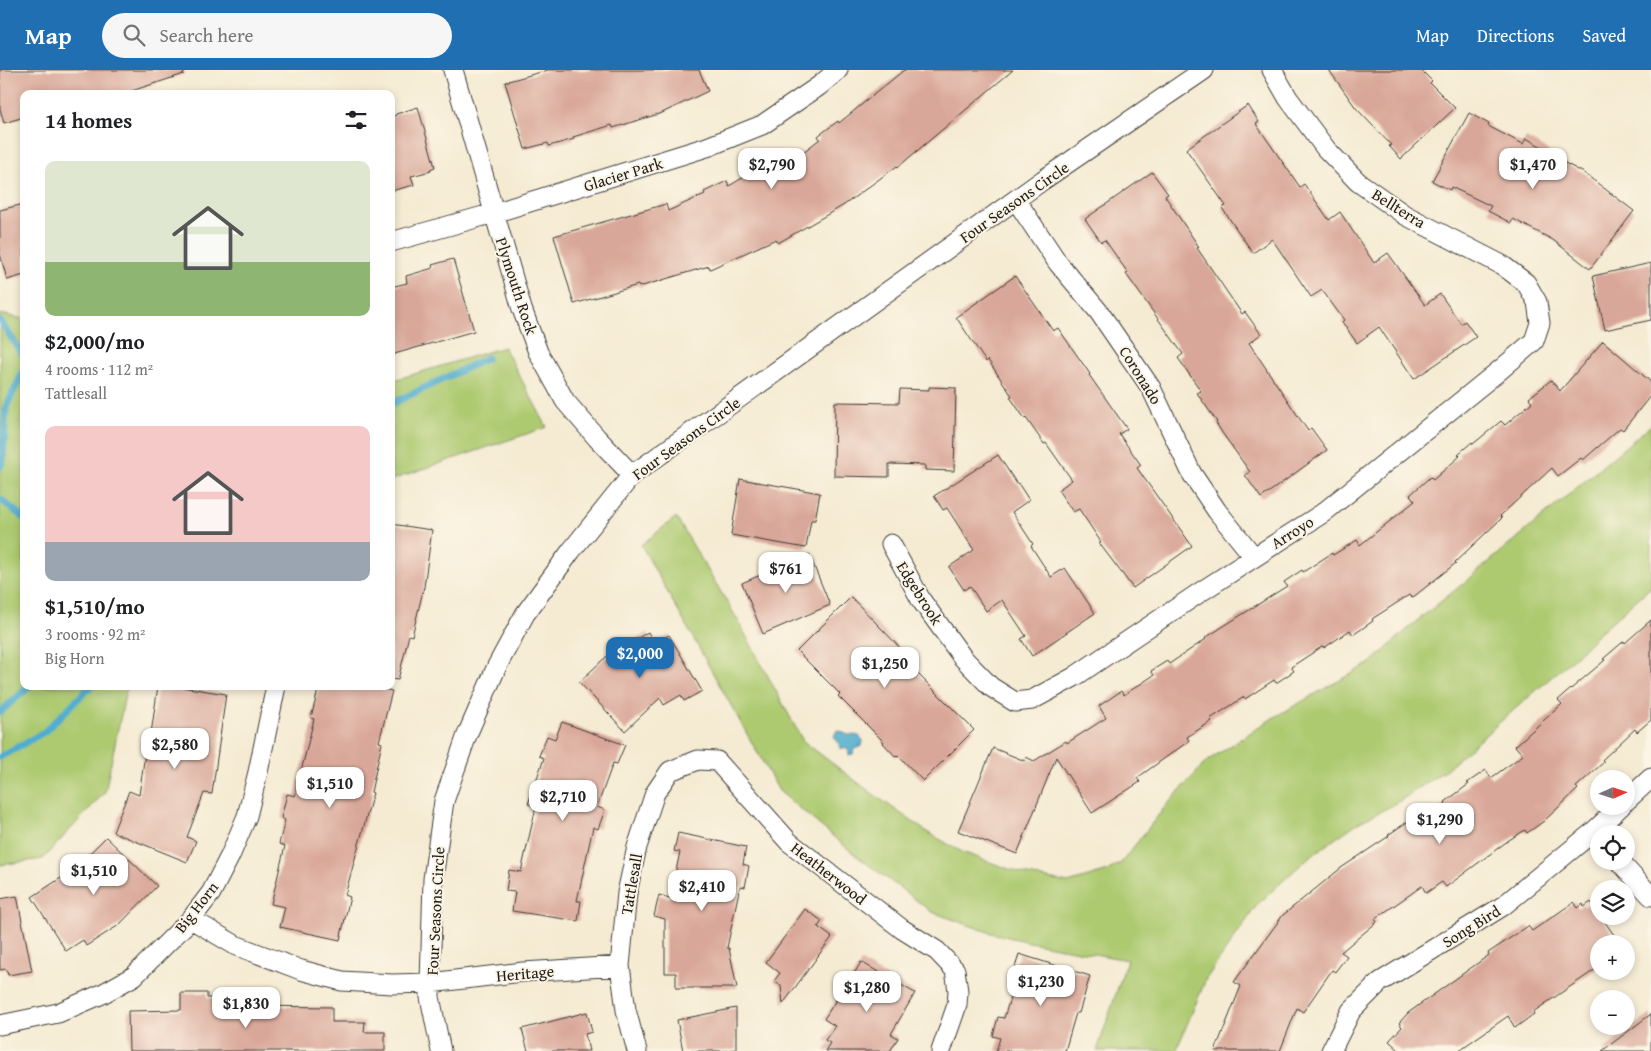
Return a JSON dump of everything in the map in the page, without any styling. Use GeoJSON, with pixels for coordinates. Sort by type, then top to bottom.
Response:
{"type":"FeatureCollection","features":[{"type":"Feature","properties":{"kind":"street","name":"Plymouth Rock"},"geometry":{"type":"LineString","coordinates":[[453,70],[522,309],[538,352],[565,401],[632,475]]}},
{"type":"Feature","properties":{"kind":"street","name":"Glacier Park"},"geometry":{"type":"LineString","coordinates":[[395,241],[494,214],[708,147],[762,125],[819,86],[838,70]]}},
{"type":"Feature","properties":{"kind":"street","name":"Four Seasons Circle"},"geometry":{"type":"LineString","coordinates":[[441,1051],[430,997],[430,983],[433,880],[444,801],[467,735],[497,666],[525,614],[571,551],[632,475],[1016,200],[1204,70]]}},
{"type":"Feature","properties":{"kind":"street","name":"Bellterra"},"geometry":{"type":"LineString","coordinates":[[1272,70],[1288,98],[1326,149],[1358,182],[1405,215],[1502,264],[1526,283],[1537,302],[1540,323]]}},
{"type":"Feature","properties":{"kind":"street","name":"Coronado"},"geometry":{"type":"LineString","coordinates":[[1016,200],[1058,263],[1099,312],[1152,388],[1192,474],[1217,511],[1254,557]]}},
{"type":"Feature","properties":{"kind":"street","name":"Arroyo"},"geometry":{"type":"LineString","coordinates":[[1015,702],[1032,700],[1074,678],[1323,513],[1534,341],[1540,323]]}},
{"type":"Feature","properties":{"kind":"street","name":"Edgebrook"},"geometry":{"type":"LineString","coordinates":[[891,544],[921,600],[963,658],[991,687],[1015,702]]}},
{"type":"Feature","properties":{"kind":"street","name":"Big Horn"},"geometry":{"type":"LineString","coordinates":[[0,1026],[58,1014],[102,994],[134,976],[191,919],[211,893],[230,856],[247,816],[275,690]]}},
{"type":"Feature","properties":{"kind":"street","name":"Tattlesall"},"geometry":{"type":"LineString","coordinates":[[636,1051],[626,1010],[620,966],[626,893],[638,846],[655,794],[670,771],[698,760],[717,761]]}},
{"type":"Feature","properties":{"kind":"street","name":"Heatherwood"},"geometry":{"type":"LineString","coordinates":[[717,761],[788,842],[902,929],[938,951],[955,970],[958,991],[957,1005],[940,1051]]}},
{"type":"Feature","properties":{"kind":"street"},"geometry":{"type":"LineString","coordinates":[[1635,793],[1651,778]]}},
{"type":"Feature","properties":{"kind":"street","name":"Song Bird"},"geometry":{"type":"LineString","coordinates":[[1605,825],[1613,815]]}},
{"type":"Feature","properties":{"kind":"street","name":"Song Bird"},"geometry":{"type":"LineString","coordinates":[[1330,1051],[1351,1011],[1380,982],[1503,906],[1590,840]]}},
{"type":"Feature","properties":{"kind":"street"},"geometry":{"type":"LineString","coordinates":[[1628,870],[1651,896]]}},
{"type":"Feature","properties":{"kind":"street","name":"Heritage"},"geometry":{"type":"LineString","coordinates":[[191,919],[235,944],[301,970],[342,980],[392,984],[430,983],[523,972],[620,966]]}},
{"type":"Feature","properties":{"kind":"green space"},"geometry":{"type":"Polygon","coordinates":[[[0,314],[20,318],[20,690],[126,690],[105,792],[43,859],[0,865],[0,314]]]}},
{"type":"Feature","properties":{"kind":"green space"},"geometry":{"type":"Polygon","coordinates":[[[504,347],[547,427],[395,479],[395,380],[504,347]]]}},
{"type":"Feature","properties":{"kind":"green space"},"geometry":{"type":"Polygon","coordinates":[[[1651,425],[1651,587],[1578,654],[1444,771],[1397,803],[1356,824],[1308,858],[1257,905],[1206,979],[1176,1051],[1097,1051],[1127,960],[991,933],[932,912],[854,854],[779,791],[641,545],[676,517],[736,617],[803,741],[927,832],[962,852],[1023,874],[1068,883],[1105,872],[1121,863],[1164,808],[1207,761],[1271,719],[1372,662],[1413,624],[1651,425]]]}},
{"type":"Feature","properties":{"kind":"water"},"geometry":{"type":"Polygon","coordinates":[[[837,730],[847,735],[859,736],[863,741],[862,746],[854,749],[853,754],[849,755],[848,749],[840,748],[834,736],[837,730]]]}},
{"type":"Feature","properties":{"kind":"building"},"geometry":{"type":"Polygon","coordinates":[[[0,70],[184,70],[184,74],[134,90],[20,90],[20,118],[4,123],[0,109],[0,70]]]}},
{"type":"Feature","properties":{"kind":"building"},"geometry":{"type":"Polygon","coordinates":[[[548,70],[699,70],[708,91],[662,113],[613,128],[612,125],[549,146],[548,143],[525,149],[505,82],[548,70]]]}},
{"type":"Feature","properties":{"kind":"building"},"geometry":{"type":"Polygon","coordinates":[[[904,70],[1013,70],[898,167],[844,205],[778,243],[776,239],[710,269],[709,266],[574,304],[554,236],[666,204],[668,211],[705,194],[704,192],[727,181],[729,186],[759,168],[761,172],[787,157],[790,162],[820,139],[818,136],[838,121],[839,123],[904,70]]]}},
{"type":"Feature","properties":{"kind":"building"},"geometry":{"type":"Polygon","coordinates":[[[1329,70],[1421,70],[1432,81],[1430,83],[1455,108],[1401,159],[1389,146],[1391,145],[1356,108],[1329,70]]]}},
{"type":"Feature","properties":{"kind":"building"},"geometry":{"type":"Polygon","coordinates":[[[1248,105],[1259,122],[1256,124],[1300,187],[1304,184],[1329,220],[1340,212],[1374,263],[1388,253],[1425,305],[1440,294],[1461,324],[1465,321],[1476,337],[1414,379],[1379,327],[1357,343],[1342,322],[1344,320],[1322,290],[1311,297],[1272,239],[1253,253],[1222,208],[1226,206],[1186,149],[1248,105]]]}},
{"type":"Feature","properties":{"kind":"building"},"geometry":{"type":"Polygon","coordinates":[[[418,107],[435,167],[430,169],[431,171],[411,176],[414,185],[395,190],[395,115],[418,107]]]}},
{"type":"Feature","properties":{"kind":"building"},"geometry":{"type":"Polygon","coordinates":[[[1469,113],[1489,124],[1488,126],[1523,144],[1526,138],[1549,151],[1548,154],[1584,173],[1634,211],[1590,269],[1553,240],[1513,219],[1511,223],[1488,211],[1491,206],[1451,187],[1450,190],[1432,181],[1469,113]]]}},
{"type":"Feature","properties":{"kind":"building"},"geometry":{"type":"Polygon","coordinates":[[[1152,172],[1168,194],[1165,196],[1199,247],[1197,248],[1242,314],[1245,312],[1261,334],[1249,343],[1308,431],[1311,428],[1327,450],[1261,498],[1245,475],[1250,472],[1197,393],[1201,391],[1178,358],[1183,354],[1126,274],[1128,273],[1105,240],[1101,242],[1085,219],[1152,172]]]}},
{"type":"Feature","properties":{"kind":"building"},"geometry":{"type":"Polygon","coordinates":[[[20,205],[20,276],[7,280],[0,253],[0,210],[20,205]]]}},
{"type":"Feature","properties":{"kind":"building"},"geometry":{"type":"Polygon","coordinates":[[[453,259],[474,331],[395,354],[395,286],[407,283],[406,276],[433,268],[432,265],[453,259]]]}},
{"type":"Feature","properties":{"kind":"building"},"geometry":{"type":"Polygon","coordinates":[[[1651,263],[1651,320],[1605,330],[1593,276],[1651,263]]]}},
{"type":"Feature","properties":{"kind":"building"},"geometry":{"type":"Polygon","coordinates":[[[1015,276],[1053,331],[1058,328],[1127,429],[1119,434],[1141,465],[1137,468],[1192,546],[1133,588],[1099,543],[1101,542],[1079,509],[1073,512],[1058,490],[1072,480],[1046,443],[1044,444],[1025,419],[988,360],[986,362],[956,317],[1015,276]]]}},
{"type":"Feature","properties":{"kind":"building"},"geometry":{"type":"Polygon","coordinates":[[[1603,341],[1651,382],[1651,395],[1623,430],[1620,428],[1583,460],[1581,458],[1558,476],[1552,468],[1500,516],[1502,518],[1456,563],[1412,598],[1409,595],[1372,619],[1373,621],[1353,635],[1350,630],[1324,648],[1323,646],[1291,667],[1294,671],[1276,683],[1274,680],[1210,719],[1212,721],[1187,737],[1189,741],[1137,778],[1140,782],[1092,813],[1056,757],[1017,854],[958,831],[993,748],[1025,761],[1026,757],[1034,761],[1106,718],[1099,706],[1121,691],[1124,695],[1154,675],[1151,671],[1167,661],[1169,664],[1205,638],[1287,586],[1284,582],[1302,570],[1303,572],[1332,553],[1333,555],[1357,540],[1360,545],[1415,501],[1410,495],[1430,477],[1433,480],[1460,456],[1458,454],[1501,421],[1505,425],[1532,402],[1529,398],[1551,380],[1560,391],[1603,341]]]}},
{"type":"Feature","properties":{"kind":"building"},"geometry":{"type":"Polygon","coordinates":[[[929,387],[956,388],[954,471],[925,470],[925,465],[889,464],[889,477],[834,476],[835,402],[899,403],[900,389],[929,390],[929,387]]]}},
{"type":"Feature","properties":{"kind":"building"},"geometry":{"type":"Polygon","coordinates":[[[998,455],[1029,500],[1012,512],[1033,544],[1031,546],[1051,577],[1065,568],[1095,613],[1032,656],[1021,639],[1026,636],[1002,600],[986,611],[970,586],[964,590],[949,567],[974,550],[947,508],[943,510],[934,496],[998,455]]]}},
{"type":"Feature","properties":{"kind":"building"},"geometry":{"type":"Polygon","coordinates":[[[740,479],[820,493],[815,520],[811,520],[806,548],[731,535],[740,479]]]}},
{"type":"Feature","properties":{"kind":"building"},"geometry":{"type":"Polygon","coordinates":[[[395,525],[432,530],[424,587],[412,636],[409,635],[398,680],[395,680],[395,525]]]}},
{"type":"Feature","properties":{"kind":"building"},"geometry":{"type":"Polygon","coordinates":[[[809,554],[830,605],[763,634],[742,583],[809,554]]]}},
{"type":"Feature","properties":{"kind":"building"},"geometry":{"type":"Polygon","coordinates":[[[851,597],[906,654],[902,658],[974,730],[923,781],[898,755],[896,757],[884,742],[838,696],[840,694],[797,651],[851,597]]]}},
{"type":"Feature","properties":{"kind":"building"},"geometry":{"type":"Polygon","coordinates":[[[1651,620],[1651,720],[1637,732],[1635,729],[1602,760],[1604,762],[1595,770],[1590,770],[1590,774],[1576,787],[1578,789],[1544,821],[1527,833],[1525,830],[1509,840],[1446,887],[1442,882],[1426,893],[1422,886],[1375,919],[1377,922],[1341,952],[1347,956],[1335,972],[1332,970],[1303,1012],[1297,1008],[1280,1051],[1215,1051],[1241,986],[1234,982],[1283,915],[1341,868],[1407,822],[1412,829],[1469,784],[1467,783],[1486,770],[1491,778],[1523,755],[1515,746],[1562,704],[1558,700],[1605,660],[1603,659],[1624,641],[1625,643],[1651,620]]]}},
{"type":"Feature","properties":{"kind":"building"},"geometry":{"type":"Polygon","coordinates":[[[648,632],[654,643],[669,635],[702,691],[684,701],[681,695],[664,705],[660,698],[625,731],[579,682],[606,657],[648,632]]]}},
{"type":"Feature","properties":{"kind":"building"},"geometry":{"type":"Polygon","coordinates":[[[157,690],[200,690],[226,694],[212,794],[204,793],[187,837],[196,841],[187,862],[113,832],[129,791],[139,795],[147,740],[150,740],[157,690]]]}},
{"type":"Feature","properties":{"kind":"building"},"geometry":{"type":"Polygon","coordinates":[[[318,690],[392,691],[379,742],[382,743],[371,792],[373,793],[345,895],[350,897],[340,940],[280,927],[285,907],[271,904],[285,846],[279,844],[285,820],[281,818],[287,794],[295,796],[314,719],[311,718],[318,690]]]}},
{"type":"Feature","properties":{"kind":"building"},"geometry":{"type":"Polygon","coordinates":[[[562,722],[625,745],[617,764],[613,763],[597,807],[605,810],[598,829],[593,827],[577,901],[581,901],[578,921],[512,911],[515,892],[506,891],[509,870],[521,872],[536,807],[528,804],[544,758],[539,756],[547,736],[555,739],[562,722]]]}},
{"type":"Feature","properties":{"kind":"building"},"geometry":{"type":"Polygon","coordinates":[[[678,833],[746,847],[743,864],[749,866],[745,887],[740,886],[727,948],[729,948],[737,988],[676,988],[676,973],[665,973],[665,919],[654,916],[659,895],[670,898],[680,852],[674,851],[678,833]]]}},
{"type":"Feature","properties":{"kind":"building"},"geometry":{"type":"Polygon","coordinates":[[[106,837],[157,886],[119,925],[86,946],[83,940],[66,951],[32,897],[73,870],[106,837]]]}},
{"type":"Feature","properties":{"kind":"building"},"geometry":{"type":"Polygon","coordinates":[[[17,896],[32,971],[8,975],[6,969],[0,970],[0,899],[17,896]]]}},
{"type":"Feature","properties":{"kind":"building"},"geometry":{"type":"Polygon","coordinates":[[[1574,902],[1578,908],[1583,904],[1584,907],[1590,903],[1590,925],[1607,925],[1614,935],[1590,935],[1590,973],[1533,1012],[1534,1014],[1515,1028],[1508,1016],[1458,1051],[1400,1051],[1389,1041],[1402,1027],[1399,1023],[1408,1013],[1489,955],[1488,953],[1528,926],[1532,931],[1574,902]]]}},
{"type":"Feature","properties":{"kind":"building"},"geometry":{"type":"Polygon","coordinates":[[[805,909],[822,921],[818,927],[832,937],[783,1004],[781,986],[774,981],[780,973],[766,962],[805,909]]]}},
{"type":"Feature","properties":{"kind":"building"},"geometry":{"type":"Polygon","coordinates":[[[1019,954],[1090,976],[1079,1013],[1076,1013],[1065,1051],[996,1051],[1000,1038],[993,1036],[998,1017],[1004,1018],[1017,975],[1013,974],[1019,954]]]}},
{"type":"Feature","properties":{"kind":"building"},"geometry":{"type":"Polygon","coordinates":[[[861,962],[915,993],[891,1034],[898,1038],[890,1051],[825,1051],[830,1043],[825,1040],[835,1026],[824,1019],[836,1000],[838,1001],[861,962]]]}},
{"type":"Feature","properties":{"kind":"building"},"geometry":{"type":"Polygon","coordinates":[[[181,993],[207,993],[207,998],[226,998],[226,1002],[250,1002],[250,1006],[332,1007],[332,1022],[365,1022],[364,1032],[385,1032],[385,1051],[129,1051],[128,1011],[181,1010],[181,993]]]}},
{"type":"Feature","properties":{"kind":"building"},"geometry":{"type":"Polygon","coordinates":[[[736,1008],[736,1049],[725,1051],[683,1051],[677,1020],[736,1008]]]}},
{"type":"Feature","properties":{"kind":"building"},"geometry":{"type":"Polygon","coordinates":[[[587,1012],[592,1032],[585,1034],[589,1051],[528,1051],[522,1029],[587,1012]]]}},
{"type":"Feature","properties":{"kind":"building"},"geometry":{"type":"Polygon","coordinates":[[[1651,1014],[1651,1051],[1602,1051],[1623,1035],[1635,1035],[1635,1026],[1651,1014]]]}},
{"type":"Feature","properties":{"kind":"waterway"},"geometry":{"type":"LineString","coordinates":[[0,321],[20,350]]}},
{"type":"Feature","properties":{"kind":"waterway"},"geometry":{"type":"LineString","coordinates":[[395,402],[487,358]]}},
{"type":"Feature","properties":{"kind":"waterway"},"geometry":{"type":"LineString","coordinates":[[0,467],[3,460],[6,407],[20,378]]}},
{"type":"Feature","properties":{"kind":"waterway"},"geometry":{"type":"LineString","coordinates":[[0,499],[20,515]]}},
{"type":"Feature","properties":{"kind":"waterway"},"geometry":{"type":"LineString","coordinates":[[0,712],[25,690]]}},
{"type":"Feature","properties":{"kind":"waterway"},"geometry":{"type":"LineString","coordinates":[[0,757],[44,732],[87,690]]}}]}
